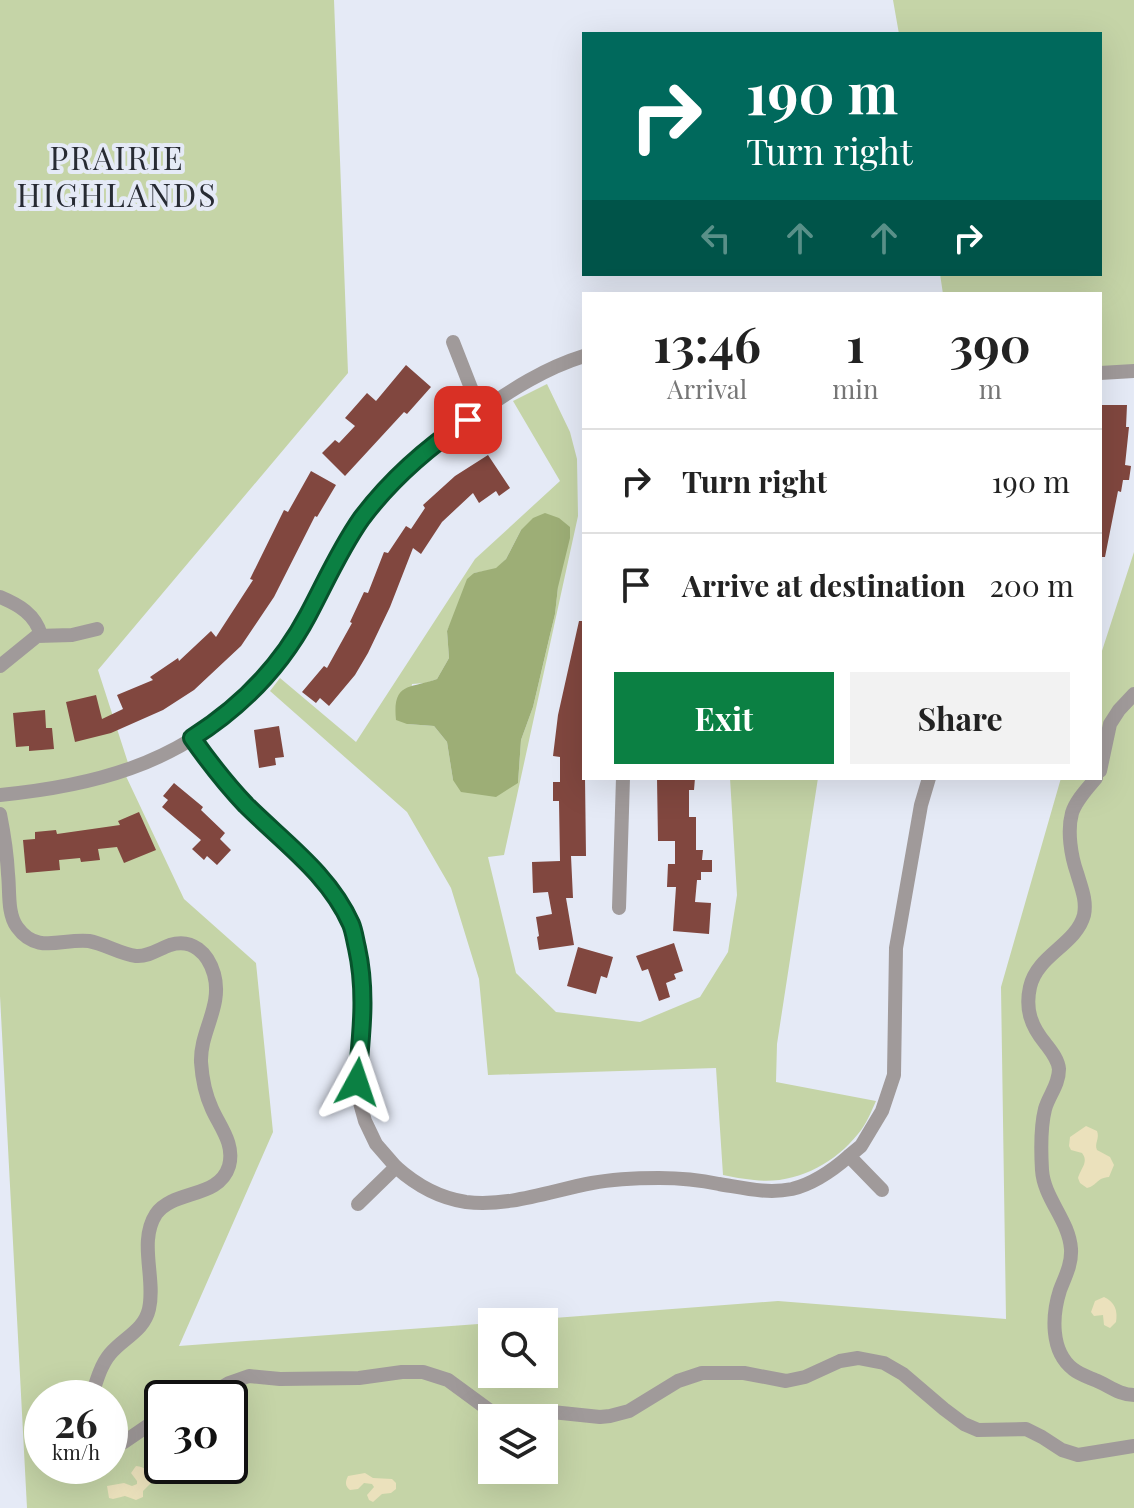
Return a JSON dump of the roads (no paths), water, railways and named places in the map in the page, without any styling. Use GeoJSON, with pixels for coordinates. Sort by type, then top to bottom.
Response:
{"type":"FeatureCollection","features":[{"type":"Feature","properties":{"kind":"street"},"geometry":{"type":"LineString","coordinates":[[453,342],[483,410]]}},
{"type":"Feature","properties":{"kind":"street"},"geometry":{"type":"LineString","coordinates":[[0,795],[71,785],[124,772],[158,758],[231,711],[272,669],[297,635],[348,539],[375,502],[420,457],[483,410],[530,379],[582,357]]}},
{"type":"Feature","properties":{"kind":"street"},"geometry":{"type":"LineString","coordinates":[[1102,373],[1134,371]]}},
{"type":"Feature","properties":{"kind":"street"},"geometry":{"type":"LineString","coordinates":[[0,597],[28,613],[39,626],[41,635]]}},
{"type":"Feature","properties":{"kind":"street"},"geometry":{"type":"LineString","coordinates":[[0,666],[41,635],[72,635],[97,629]]}},
{"type":"Feature","properties":{"kind":"street"},"geometry":{"type":"LineString","coordinates":[[1102,762],[1110,724],[1134,694]]}},
{"type":"Feature","properties":{"kind":"street"},"geometry":{"type":"LineString","coordinates":[[192,738],[244,803],[309,863],[334,895],[351,925],[362,972],[363,1019],[357,1082],[365,1121],[376,1144],[396,1167],[424,1188],[445,1198],[476,1202],[506,1203],[595,1182],[659,1178],[758,1191],[793,1188],[831,1172],[861,1146],[882,1111],[894,1075],[896,948],[921,805],[928,780]]}},
{"type":"Feature","properties":{"kind":"street"},"geometry":{"type":"LineString","coordinates":[[619,908],[623,780]]}},
{"type":"Feature","properties":{"kind":"street"},"geometry":{"type":"LineString","coordinates":[[1095,780],[1076,805],[1071,822],[1075,867],[1085,899],[1083,916],[1076,930],[1037,970],[1030,985],[1028,1006],[1032,1024],[1055,1056],[1059,1071],[1044,1115],[1042,1168],[1046,1188],[1066,1227],[1071,1249],[1054,1313],[1055,1335],[1062,1356],[1072,1368],[1119,1392],[1134,1395]]}},
{"type":"Feature","properties":{"kind":"street"},"geometry":{"type":"LineString","coordinates":[[0,814],[11,914],[18,928],[31,941],[48,944],[90,941],[136,956],[185,943],[201,950],[208,959],[215,980],[216,1000],[202,1044],[201,1065],[209,1101],[228,1140],[229,1167],[216,1184],[168,1202],[155,1216],[149,1235],[152,1286],[149,1309],[138,1329],[112,1351],[98,1380]]}},
{"type":"Feature","properties":{"kind":"street"},"geometry":{"type":"LineString","coordinates":[[849,1156],[882,1190]]}},
{"type":"Feature","properties":{"kind":"street"},"geometry":{"type":"LineString","coordinates":[[358,1204],[396,1167]]}},
{"type":"Feature","properties":{"kind":"street"},"geometry":{"type":"LineString","coordinates":[[234,1380],[249,1376],[280,1379],[359,1378],[423,1372],[448,1380],[493,1413],[505,1416],[563,1413],[600,1417],[629,1411],[678,1381],[702,1373],[744,1373],[786,1381],[805,1377],[840,1361],[858,1358],[894,1368],[964,1424],[978,1430],[1026,1429],[1062,1450],[1078,1455],[1134,1446]]}},
{"type":"Feature","properties":{"kind":"district","name":"PRAIRIE HIGHLANDS"},"geometry":{"type":"Point","coordinates":[117,178]}}]}
